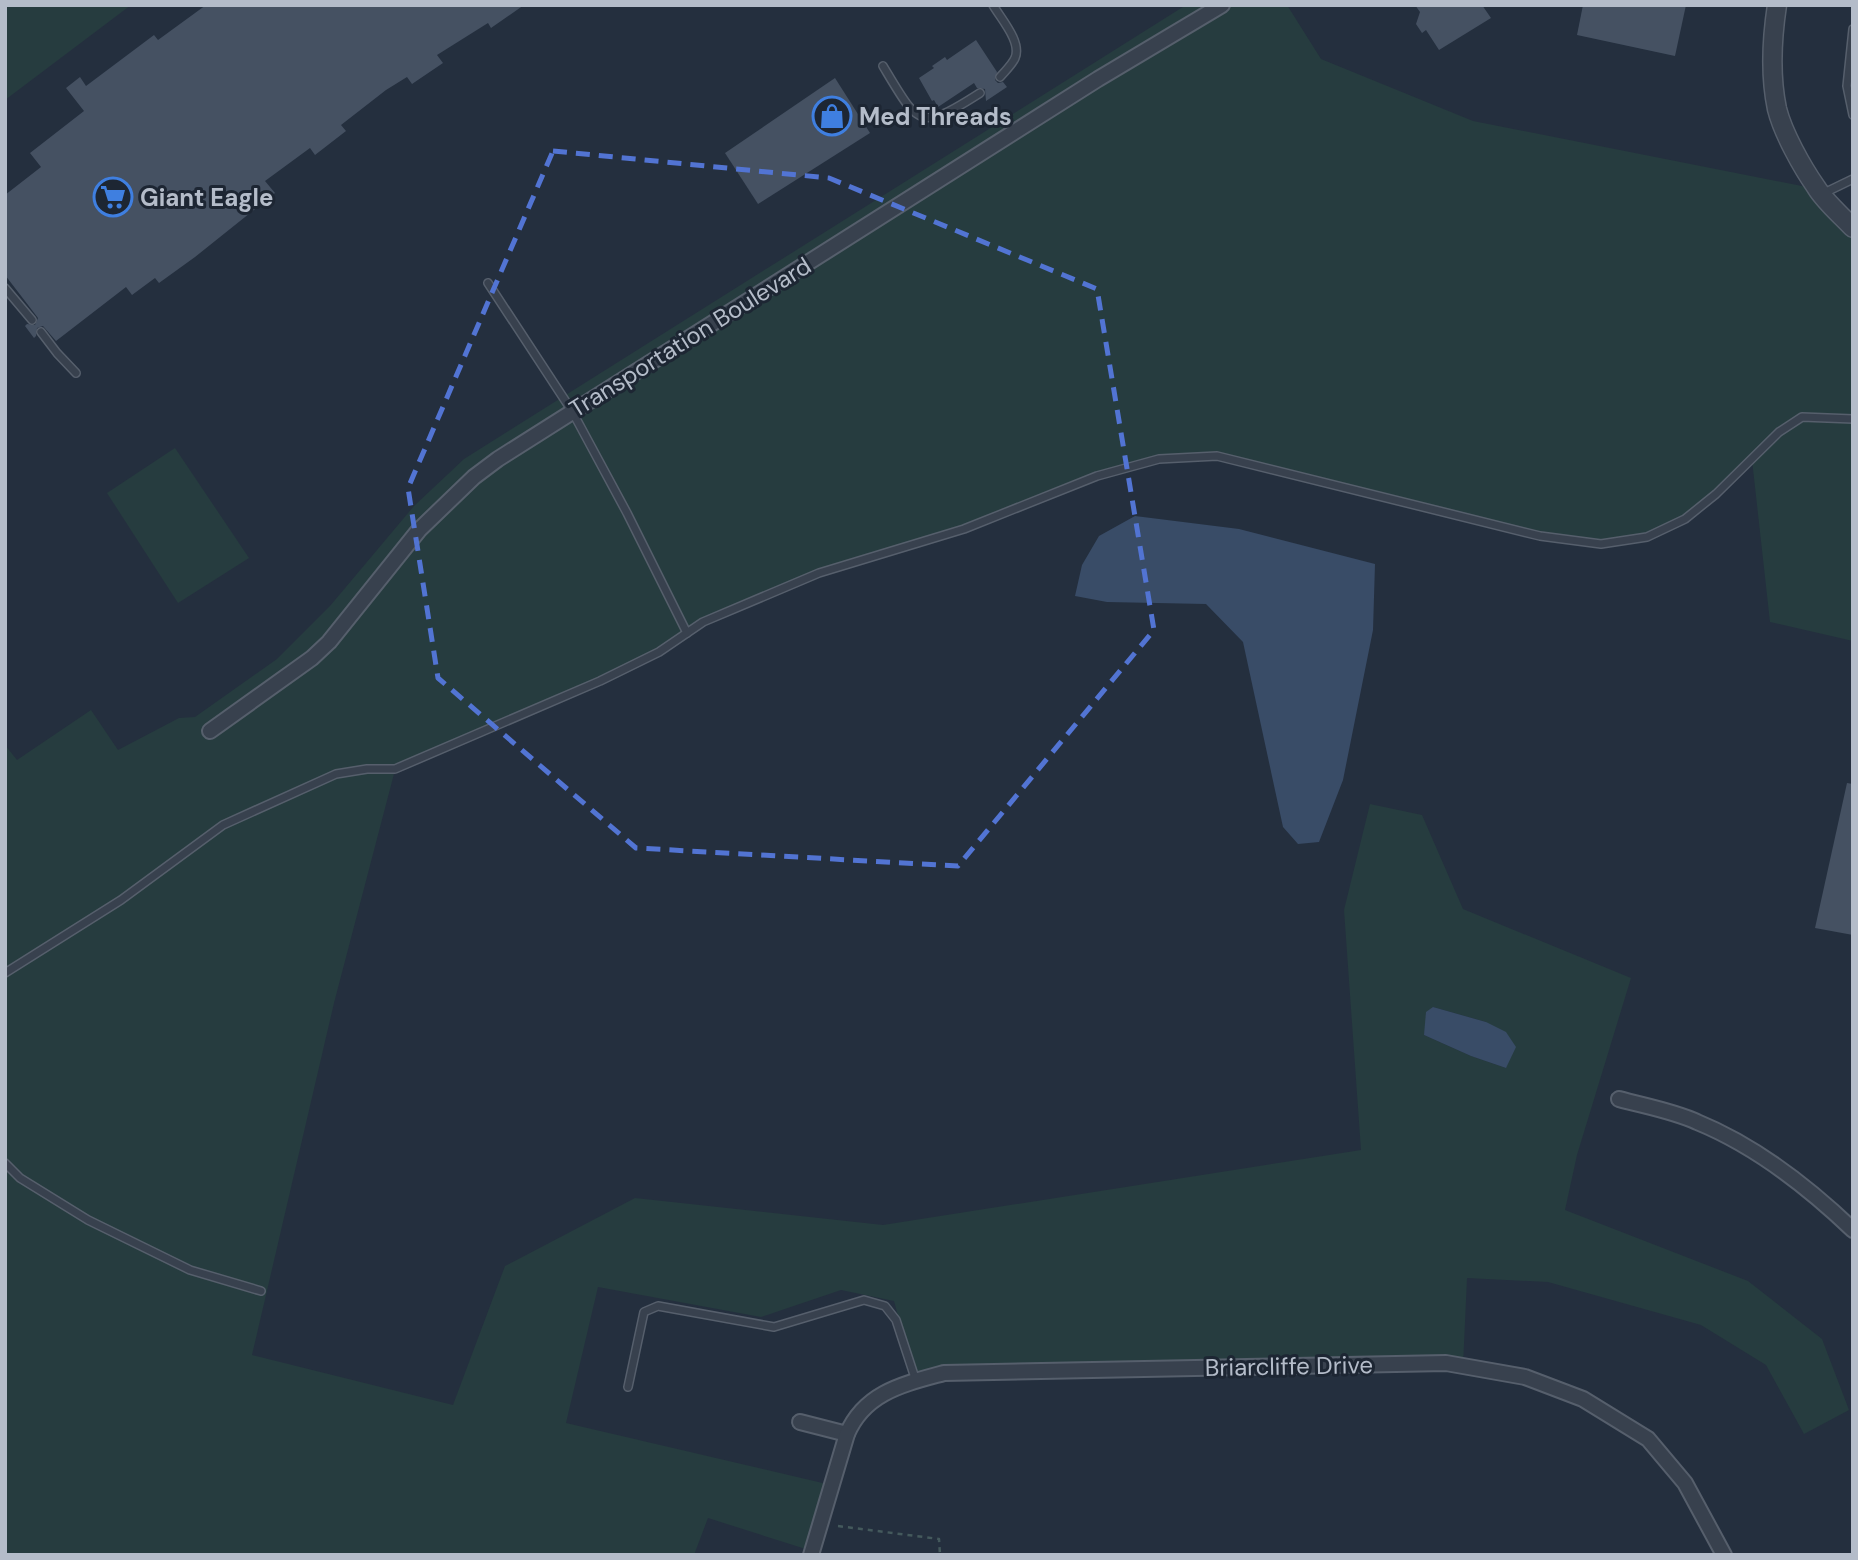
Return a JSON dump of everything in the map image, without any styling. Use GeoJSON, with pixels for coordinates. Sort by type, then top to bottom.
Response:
{"type":"FeatureCollection","features":[{"type":"Feature","properties":{"kind":"street","name":"Transportation Boulevard"},"geometry":{"type":"LineString","coordinates":[[209,731],[312,658],[329,642],[401,550],[474,477],[572,411],[1098,79],[1222,5]]}},
{"type":"Feature","properties":{"kind":"street"},"geometry":{"type":"LineString","coordinates":[[1777,5],[1773,61],[1777,110],[1794,148],[1822,194],[1853,228]]}},
{"type":"Feature","properties":{"kind":"street"},"geometry":{"type":"LineString","coordinates":[[1619,1099],[1697,1121],[1765,1158],[1815,1194],[1853,1230]]}},
{"type":"Feature","properties":{"kind":"street","name":"Briarcliffe Drive"},"geometry":{"type":"LineString","coordinates":[[811,1555],[855,1415],[894,1387],[944,1373],[1446,1363],[1525,1377],[1583,1399],[1648,1438],[1685,1483],[1724,1555]]}},
{"type":"Feature","properties":{"kind":"street"},"geometry":{"type":"LineString","coordinates":[[800,1422],[847,1434]]}},
{"type":"Feature","properties":{"kind":"lane"},"geometry":{"type":"LineString","coordinates":[[993,5],[1014,39],[1017,50],[1015,59],[1000,77]]}},
{"type":"Feature","properties":{"kind":"lane"},"geometry":{"type":"LineString","coordinates":[[1853,29],[1847,86],[1853,115]]}},
{"type":"Feature","properties":{"kind":"lane"},"geometry":{"type":"LineString","coordinates":[[883,66],[909,108],[919,116],[934,118],[948,113],[980,93]]}},
{"type":"Feature","properties":{"kind":"lane"},"geometry":{"type":"LineString","coordinates":[[1822,194],[1853,179]]}},
{"type":"Feature","properties":{"kind":"lane"},"geometry":{"type":"LineString","coordinates":[[488,283],[572,411],[687,633]]}},
{"type":"Feature","properties":{"kind":"lane"},"geometry":{"type":"LineString","coordinates":[[5,288],[32,320]]}},
{"type":"Feature","properties":{"kind":"lane"},"geometry":{"type":"LineString","coordinates":[[41,332],[76,373]]}},
{"type":"Feature","properties":{"kind":"lane"},"geometry":{"type":"LineString","coordinates":[[5,973],[121,900],[223,825],[336,774],[367,769],[395,769],[600,681],[659,652],[703,622],[819,573],[964,529],[1097,476],[1159,458],[1217,456],[1540,536],[1601,544],[1647,537],[1685,519],[1716,494],[1779,432],[1802,417],[1853,419]]}},
{"type":"Feature","properties":{"kind":"lane"},"geometry":{"type":"LineString","coordinates":[[5,1163],[20,1178],[88,1220],[190,1270],[261,1291]]}},
{"type":"Feature","properties":{"kind":"lane"},"geometry":{"type":"LineString","coordinates":[[628,1387],[644,1312],[658,1306],[774,1327],[864,1300],[885,1306],[896,1320],[916,1381]]}},
{"type":"Feature","properties":{"kind":"path"},"geometry":{"type":"LineString","coordinates":[[838,1525],[939,1539],[940,1555]]}},
{"type":"Feature","properties":{"kind":"highlighted area"},"geometry":{"type":"Polygon","coordinates":[[[553,151],[829,178],[1097,289],[1154,630],[958,866],[636,848],[438,678],[408,488],[553,151]]]}},
{"type":"Feature","properties":{"kind":"green space"},"geometry":{"type":"Polygon","coordinates":[[[5,5],[131,5],[5,100],[5,5]]]}},
{"type":"Feature","properties":{"kind":"green space"},"geometry":{"type":"Polygon","coordinates":[[[1186,5],[1287,5],[1321,59],[1473,121],[1817,189],[1853,228],[1853,641],[1770,622],[1752,460],[1685,519],[1647,537],[1601,544],[1540,536],[1218,456],[1159,459],[1097,476],[964,529],[819,573],[703,622],[659,652],[395,770],[334,1003],[252,1355],[453,1405],[505,1266],[635,1198],[883,1225],[1361,1150],[1344,910],[1370,804],[1422,815],[1463,909],[1631,978],[1577,1155],[1565,1210],[1748,1281],[1822,1339],[1849,1410],[1804,1434],[1766,1365],[1701,1325],[1548,1282],[1467,1278],[1463,1366],[1446,1363],[916,1381],[894,1301],[841,1290],[761,1317],[598,1287],[566,1423],[831,1485],[812,1551],[708,1518],[694,1555],[5,1555],[5,745],[17,760],[91,710],[118,750],[179,718],[195,717],[277,659],[330,606],[414,506],[464,459],[1186,5]],[[1433,1007],[1424,1035],[1506,1068],[1486,1022],[1433,1007]]]}},
{"type":"Feature","properties":{"kind":"green space"},"geometry":{"type":"Polygon","coordinates":[[[175,448],[249,558],[178,603],[107,493],[175,448]]]}},
{"type":"Feature","properties":{"kind":"water"},"geometry":{"type":"Polygon","coordinates":[[[1135,516],[1239,529],[1375,564],[1373,630],[1343,780],[1319,842],[1298,844],[1283,827],[1243,642],[1206,604],[1107,602],[1075,596],[1082,565],[1099,536],[1135,516]]]}},
{"type":"Feature","properties":{"kind":"water"},"geometry":{"type":"Polygon","coordinates":[[[1433,1007],[1486,1022],[1506,1032],[1516,1047],[1506,1068],[1424,1035],[1426,1012],[1433,1007]]]}},
{"type":"Feature","properties":{"kind":"building"},"geometry":{"type":"Polygon","coordinates":[[[206,5],[524,5],[491,28],[488,23],[437,55],[443,63],[412,84],[407,77],[386,90],[341,125],[346,131],[315,155],[310,148],[265,181],[275,193],[159,283],[155,278],[132,295],[126,287],[56,341],[43,326],[37,328],[34,338],[25,326],[35,325],[38,318],[5,275],[5,195],[41,167],[30,153],[84,111],[66,88],[80,77],[86,86],[154,35],[158,40],[206,5]]]}},
{"type":"Feature","properties":{"kind":"building"},"geometry":{"type":"Polygon","coordinates":[[[1415,5],[1482,5],[1491,18],[1439,50],[1426,30],[1422,33],[1416,24],[1420,12],[1415,5]]]}},
{"type":"Feature","properties":{"kind":"building"},"geometry":{"type":"Polygon","coordinates":[[[1583,5],[1686,5],[1675,56],[1577,35],[1583,5]]]}},
{"type":"Feature","properties":{"kind":"building"},"geometry":{"type":"Polygon","coordinates":[[[976,40],[997,72],[995,80],[998,83],[1003,82],[1007,87],[986,101],[985,89],[977,88],[974,83],[938,107],[919,78],[945,57],[947,60],[976,40]]]}},
{"type":"Feature","properties":{"kind":"building"},"geometry":{"type":"Polygon","coordinates":[[[835,78],[870,133],[758,204],[725,153],[835,78]]]}},
{"type":"Feature","properties":{"kind":"building"},"geometry":{"type":"Polygon","coordinates":[[[1847,783],[1853,784],[1853,935],[1815,928],[1847,783]]]}},
{"type":"Feature","properties":{"kind":"place","name":"Med Threads"},"geometry":{"type":"Point","coordinates":[832,116]}},
{"type":"Feature","properties":{"kind":"place","name":"Giant Eagle"},"geometry":{"type":"Point","coordinates":[113,197]}}]}
